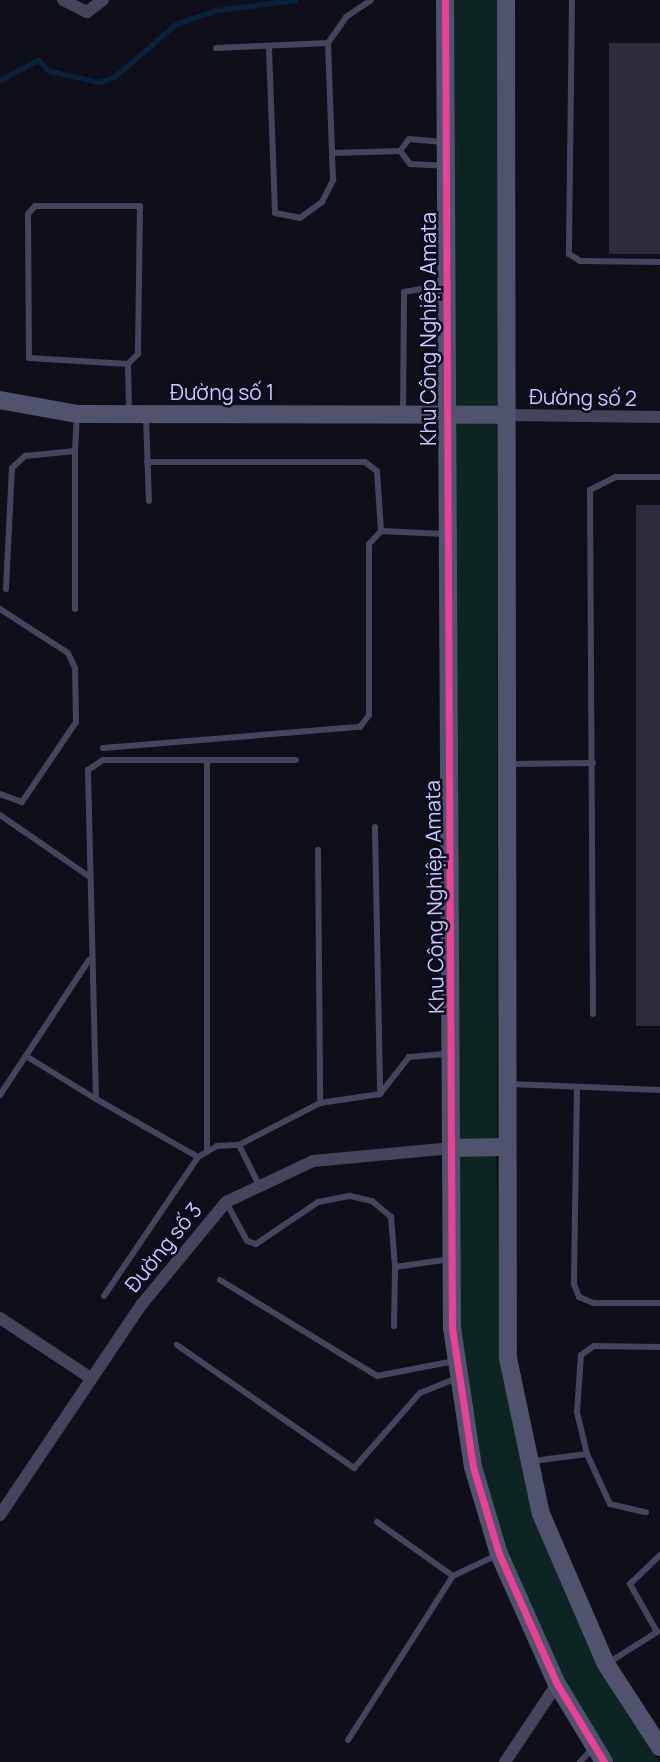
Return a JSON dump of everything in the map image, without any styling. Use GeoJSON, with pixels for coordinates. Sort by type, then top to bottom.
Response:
{"type":"FeatureCollection","features":[{"type":"Feature","properties":{"kind":"street"},"geometry":{"type":"LineString","coordinates":[[63,0],[87,12],[103,0]]}},
{"type":"Feature","properties":{"kind":"street","name":"Khu Công Nghiệp Amata"},"geometry":{"type":"LineString","coordinates":[[445,0],[444,418],[453,1053],[450,1259],[456,1370],[473,1467],[499,1554],[557,1684],[599,1754]]}},
{"type":"Feature","properties":{"kind":"street"},"geometry":{"type":"LineString","coordinates":[[506,0],[506,415],[510,765],[508,1084],[505,1147],[508,1359],[541,1514],[606,1664],[660,1746]]}},
{"type":"Feature","properties":{"kind":"street","name":"Đường số 1"},"geometry":{"type":"LineString","coordinates":[[0,400],[77,414],[444,418],[506,415]]}},
{"type":"Feature","properties":{"kind":"street","name":"Đường số 2"},"geometry":{"type":"LineString","coordinates":[[506,415],[660,417]]}},
{"type":"Feature","properties":{"kind":"street"},"geometry":{"type":"LineString","coordinates":[[452,1148],[505,1147]]}},
{"type":"Feature","properties":{"kind":"street","name":"Đường số 3"},"geometry":{"type":"LineString","coordinates":[[0,1514],[89,1377],[186,1243],[226,1202],[258,1183],[347,1153],[452,1148]]}},
{"type":"Feature","properties":{"kind":"street"},"geometry":{"type":"LineString","coordinates":[[0,1318],[89,1377]]}},
{"type":"Feature","properties":{"kind":"street"},"geometry":{"type":"LineString","coordinates":[[505,1762],[557,1684]]}},
{"type":"Feature","properties":{"kind":"lane"},"geometry":{"type":"LineString","coordinates":[[270,48],[273,200],[281,218],[300,218],[323,202],[333,180],[328,43],[346,17],[371,0]]}},
{"type":"Feature","properties":{"kind":"lane"},"geometry":{"type":"LineString","coordinates":[[572,0],[569,254],[580,261],[660,262]]}},
{"type":"Feature","properties":{"kind":"lane"},"geometry":{"type":"LineString","coordinates":[[216,48],[270,48],[328,43]]}},
{"type":"Feature","properties":{"kind":"lane"},"geometry":{"type":"LineString","coordinates":[[400,151],[409,139],[445,142]]}},
{"type":"Feature","properties":{"kind":"lane"},"geometry":{"type":"LineString","coordinates":[[332,153],[400,151]]}},
{"type":"Feature","properties":{"kind":"lane"},"geometry":{"type":"LineString","coordinates":[[400,151],[410,164],[445,166]]}},
{"type":"Feature","properties":{"kind":"lane"},"geometry":{"type":"LineString","coordinates":[[140,206],[138,354],[128,364],[29,358],[30,209],[140,206]]}},
{"type":"Feature","properties":{"kind":"lane"},"geometry":{"type":"LineString","coordinates":[[403,417],[404,292],[446,285]]}},
{"type":"Feature","properties":{"kind":"lane"},"geometry":{"type":"LineString","coordinates":[[128,364],[147,462],[149,501]]}},
{"type":"Feature","properties":{"kind":"lane"},"geometry":{"type":"LineString","coordinates":[[75,609],[77,414]]}},
{"type":"Feature","properties":{"kind":"lane"},"geometry":{"type":"LineString","coordinates":[[6,589],[12,468],[25,456],[75,451]]}},
{"type":"Feature","properties":{"kind":"lane"},"geometry":{"type":"LineString","coordinates":[[103,748],[360,727],[369,715],[369,544],[381,531],[377,471],[365,462],[147,462]]}},
{"type":"Feature","properties":{"kind":"lane"},"geometry":{"type":"LineString","coordinates":[[593,1014],[590,490],[615,477],[660,477]]}},
{"type":"Feature","properties":{"kind":"lane"},"geometry":{"type":"LineString","coordinates":[[381,531],[446,534]]}},
{"type":"Feature","properties":{"kind":"lane"},"geometry":{"type":"LineString","coordinates":[[0,609],[68,653],[76,695],[68,740],[22,802],[0,793]]}},
{"type":"Feature","properties":{"kind":"lane"},"geometry":{"type":"LineString","coordinates":[[207,1152],[208,760]]}},
{"type":"Feature","properties":{"kind":"lane"},"geometry":{"type":"LineString","coordinates":[[96,1099],[90,958],[93,764],[296,760]]}},
{"type":"Feature","properties":{"kind":"lane"},"geometry":{"type":"LineString","coordinates":[[510,765],[593,763]]}},
{"type":"Feature","properties":{"kind":"lane"},"geometry":{"type":"LineString","coordinates":[[0,815],[90,877]]}},
{"type":"Feature","properties":{"kind":"lane"},"geometry":{"type":"LineString","coordinates":[[375,827],[380,1094]]}},
{"type":"Feature","properties":{"kind":"lane"},"geometry":{"type":"LineString","coordinates":[[317,850],[320,1103]]}},
{"type":"Feature","properties":{"kind":"lane"},"geometry":{"type":"LineString","coordinates":[[0,1095],[90,958]]}},
{"type":"Feature","properties":{"kind":"lane"},"geometry":{"type":"LineString","coordinates":[[104,1296],[198,1157],[207,1152],[239,1145],[320,1103],[380,1094],[409,1057],[453,1053]]}},
{"type":"Feature","properties":{"kind":"lane"},"geometry":{"type":"LineString","coordinates":[[26,1056],[198,1157]]}},
{"type":"Feature","properties":{"kind":"lane"},"geometry":{"type":"LineString","coordinates":[[508,1084],[660,1090]]}},
{"type":"Feature","properties":{"kind":"lane"},"geometry":{"type":"LineString","coordinates":[[577,1087],[574,1284],[579,1297],[593,1303],[660,1303]]}},
{"type":"Feature","properties":{"kind":"lane"},"geometry":{"type":"LineString","coordinates":[[239,1145],[258,1183]]}},
{"type":"Feature","properties":{"kind":"lane"},"geometry":{"type":"LineString","coordinates":[[226,1202],[247,1241],[256,1244],[318,1202],[351,1196],[372,1201],[391,1217],[395,1267],[394,1326]]}},
{"type":"Feature","properties":{"kind":"lane"},"geometry":{"type":"LineString","coordinates":[[395,1267],[450,1259]]}},
{"type":"Feature","properties":{"kind":"lane"},"geometry":{"type":"LineString","coordinates":[[220,1280],[377,1376],[456,1370]]}},
{"type":"Feature","properties":{"kind":"lane"},"geometry":{"type":"LineString","coordinates":[[177,1345],[354,1468],[420,1393],[456,1370]]}},
{"type":"Feature","properties":{"kind":"lane"},"geometry":{"type":"LineString","coordinates":[[646,1512],[610,1504],[587,1454],[577,1412],[581,1355],[594,1346],[660,1347]]}},
{"type":"Feature","properties":{"kind":"lane"},"geometry":{"type":"LineString","coordinates":[[528,1462],[587,1454]]}},
{"type":"Feature","properties":{"kind":"lane"},"geometry":{"type":"LineString","coordinates":[[377,1522],[453,1576]]}},
{"type":"Feature","properties":{"kind":"lane"},"geometry":{"type":"LineString","coordinates":[[348,1740],[453,1576],[499,1554]]}},
{"type":"Feature","properties":{"kind":"lane"},"geometry":{"type":"LineString","coordinates":[[606,1664],[658,1635],[630,1584],[660,1555]]}},
{"type":"Feature","properties":{"kind":"lane"},"geometry":{"type":"LineString","coordinates":[[580,1762],[599,1754]]}},
{"type":"Feature","properties":{"kind":"green space"},"geometry":{"type":"Polygon","coordinates":[[[453,0],[497,0],[498,281],[497,410],[453,413],[453,0]]]}},
{"type":"Feature","properties":{"kind":"green space"},"geometry":{"type":"Polygon","coordinates":[[[497,420],[497,1142],[460,1143],[453,422],[497,420]]]}},
{"type":"Feature","properties":{"kind":"green space"},"geometry":{"type":"Polygon","coordinates":[[[496,1152],[500,1360],[532,1516],[599,1668],[660,1762],[614,1762],[601,1742],[565,1680],[507,1552],[481,1465],[460,1328],[460,1153],[496,1152]]]}},
{"type":"Feature","properties":{"kind":"building"},"geometry":{"type":"Polygon","coordinates":[[[609,43],[660,43],[660,254],[609,254],[609,43]]]}},
{"type":"Feature","properties":{"kind":"building"},"geometry":{"type":"Polygon","coordinates":[[[636,505],[660,505],[660,1026],[636,1026],[636,505]]]}},
{"type":"Feature","properties":{"kind":"waterway"},"geometry":{"type":"LineString","coordinates":[[0,80],[38,60],[50,71],[99,82],[114,77],[176,24],[217,10],[295,0]]}},
{"type":"Feature","properties":{"kind":"cycle path"},"geometry":{"type":"LineString","coordinates":[[445,0],[452,1328],[473,1467],[499,1554],[557,1684],[604,1762]]}}]}
